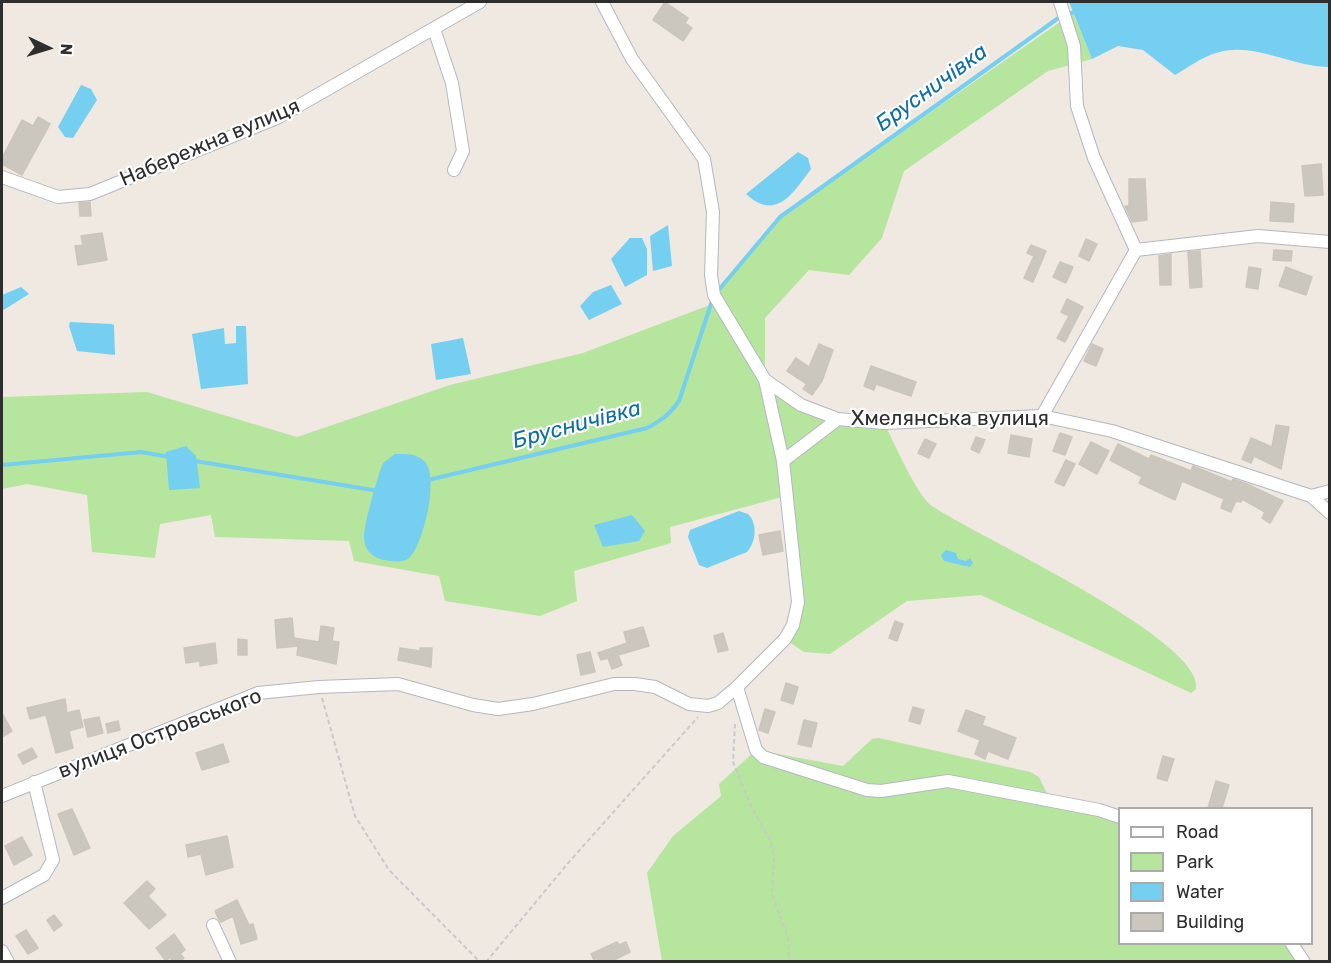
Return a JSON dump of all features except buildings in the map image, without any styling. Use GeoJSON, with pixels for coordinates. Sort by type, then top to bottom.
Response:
{"type":"FeatureCollection","features":[{"type":"Feature","properties":{"kind":"street","name":"Набережна вулиця"},"geometry":{"type":"LineString","coordinates":[[2,177],[25,187],[68,198],[98,191],[277,118],[480,2]]}},
{"type":"Feature","properties":{"kind":"street"},"geometry":{"type":"LineString","coordinates":[[602,2],[632,59],[704,159],[713,212],[711,275],[714,295],[765,380],[783,461],[798,602],[797,614],[785,639],[737,687],[718,703],[708,706]]}},
{"type":"Feature","properties":{"kind":"street"},"geometry":{"type":"LineString","coordinates":[[1060,2],[1074,46],[1077,106],[1094,158],[1136,250]]}},
{"type":"Feature","properties":{"kind":"street"},"geometry":{"type":"LineString","coordinates":[[434,29],[452,83],[463,151],[454,170]]}},
{"type":"Feature","properties":{"kind":"street"},"geometry":{"type":"LineString","coordinates":[[1136,250],[1258,236],[1329,242]]}},
{"type":"Feature","properties":{"kind":"street"},"geometry":{"type":"LineString","coordinates":[[1042,416],[1136,250]]}},
{"type":"Feature","properties":{"kind":"street"},"geometry":{"type":"LineString","coordinates":[[765,380],[801,405],[838,419]]}},
{"type":"Feature","properties":{"kind":"street","name":"Хмелянська вулиця"},"geometry":{"type":"LineString","coordinates":[[783,461],[838,419],[884,423],[1042,416],[1112,431],[1311,496],[1329,513]]}},
{"type":"Feature","properties":{"kind":"street"},"geometry":{"type":"LineString","coordinates":[[1311,496],[1329,490]]}},
{"type":"Feature","properties":{"kind":"street","name":"вулиця Островського"},"geometry":{"type":"LineString","coordinates":[[2,796],[258,693],[319,687],[398,684],[473,705],[498,709],[533,704],[602,687],[635,684],[655,687],[689,704],[708,706]]}},
{"type":"Feature","properties":{"kind":"street"},"geometry":{"type":"LineString","coordinates":[[737,687],[756,750],[770,761],[867,790],[881,791],[948,781],[1099,810],[1118,817]]}},
{"type":"Feature","properties":{"kind":"street"},"geometry":{"type":"LineString","coordinates":[[2,898],[44,875],[53,860],[34,782]]}},
{"type":"Feature","properties":{"kind":"street"},"geometry":{"type":"LineString","coordinates":[[213,925],[230,962]]}},
{"type":"Feature","properties":{"kind":"street"},"geometry":{"type":"LineString","coordinates":[[1293,945],[1304,962]]}},
{"type":"Feature","properties":{"kind":"street"},"geometry":{"type":"LineString","coordinates":[[2,951],[8,962]]}},
{"type":"Feature","properties":{"kind":"path"},"geometry":{"type":"LineString","coordinates":[[319,687],[355,816],[389,870],[480,962]]}},
{"type":"Feature","properties":{"kind":"path"},"geometry":{"type":"LineString","coordinates":[[486,962],[569,862],[708,706]]}},
{"type":"Feature","properties":{"kind":"path"},"geometry":{"type":"LineString","coordinates":[[736,719],[733,762],[750,804],[771,842],[774,859],[772,894],[788,938],[789,962]]}},
{"type":"Feature","properties":{"kind":"green space"},"geometry":{"type":"Polygon","coordinates":[[[1073,13],[1092,59],[1048,71],[904,171],[882,238],[849,275],[809,270],[765,318],[765,380],[801,405],[884,423],[913,480],[932,506],[1083,590],[1165,644],[1189,668],[1196,689],[1191,693],[981,595],[907,601],[830,654],[804,652],[785,639],[797,614],[786,496],[670,527],[671,543],[574,571],[577,601],[540,616],[445,601],[439,576],[354,561],[349,541],[215,537],[211,515],[160,524],[155,558],[92,552],[87,495],[27,484],[2,489],[2,397],[147,392],[297,437],[450,385],[583,353],[715,303],[714,295],[780,217],[1073,13]]]}},
{"type":"Feature","properties":{"kind":"green space"},"geometry":{"type":"Polygon","coordinates":[[[879,738],[1030,772],[1039,777],[1051,802],[1118,817],[1118,945],[1293,945],[1304,961],[662,961],[647,873],[673,836],[721,796],[719,784],[756,750],[843,766],[872,739],[879,738]]]}},
{"type":"Feature","properties":{"kind":"water"},"geometry":{"type":"Polygon","coordinates":[[[1069,2],[1329,2],[1329,67],[1244,50],[1216,53],[1175,75],[1143,50],[1118,46],[1092,59],[1069,2]]]}},
{"type":"Feature","properties":{"kind":"water"},"geometry":{"type":"Polygon","coordinates":[[[81,85],[91,89],[97,100],[73,138],[65,137],[58,127],[81,85]]]}},
{"type":"Feature","properties":{"kind":"water"},"geometry":{"type":"Polygon","coordinates":[[[798,152],[808,158],[811,169],[783,201],[775,205],[766,205],[746,194],[798,152]]]}},
{"type":"Feature","properties":{"kind":"water"},"geometry":{"type":"Polygon","coordinates":[[[668,225],[672,266],[653,271],[650,236],[668,225]]]}},
{"type":"Feature","properties":{"kind":"water"},"geometry":{"type":"Polygon","coordinates":[[[630,238],[642,238],[647,249],[647,275],[625,287],[611,259],[630,238]]]}},
{"type":"Feature","properties":{"kind":"water"},"geometry":{"type":"Polygon","coordinates":[[[611,285],[622,304],[589,320],[580,306],[593,292],[611,285]]]}},
{"type":"Feature","properties":{"kind":"water"},"geometry":{"type":"Polygon","coordinates":[[[21,287],[29,294],[2,311],[2,295],[21,287]]]}},
{"type":"Feature","properties":{"kind":"water"},"geometry":{"type":"Polygon","coordinates":[[[70,322],[114,325],[115,355],[77,351],[69,326],[70,322]]]}},
{"type":"Feature","properties":{"kind":"water"},"geometry":{"type":"Polygon","coordinates":[[[236,326],[246,326],[248,384],[201,389],[192,334],[224,328],[225,344],[236,343],[236,326]]]}},
{"type":"Feature","properties":{"kind":"water"},"geometry":{"type":"Polygon","coordinates":[[[463,338],[471,374],[436,380],[431,344],[463,338]]]}},
{"type":"Feature","properties":{"kind":"water"},"geometry":{"type":"Polygon","coordinates":[[[186,446],[196,456],[200,488],[169,490],[166,452],[186,446]]]}},
{"type":"Feature","properties":{"kind":"water"},"geometry":{"type":"Polygon","coordinates":[[[395,454],[411,455],[422,459],[429,470],[431,481],[425,525],[415,550],[404,561],[397,562],[373,555],[367,550],[364,538],[368,513],[383,463],[395,454]]]}},
{"type":"Feature","properties":{"kind":"water"},"geometry":{"type":"Polygon","coordinates":[[[739,511],[748,514],[753,523],[755,533],[750,548],[747,552],[707,568],[699,565],[688,537],[690,530],[739,511]]]}},
{"type":"Feature","properties":{"kind":"water"},"geometry":{"type":"Polygon","coordinates":[[[632,515],[645,531],[639,541],[603,547],[594,525],[632,515]]]}},
{"type":"Feature","properties":{"kind":"water"},"geometry":{"type":"Polygon","coordinates":[[[946,550],[956,553],[958,559],[966,561],[970,558],[973,563],[970,567],[944,561],[941,555],[946,550]]]}},
{"type":"Feature","properties":{"kind":"waterway","name":"Брусничівка"},"geometry":{"type":"LineString","coordinates":[[717,292],[780,217],[1064,14],[1077,12]]}},
{"type":"Feature","properties":{"kind":"waterway","name":"Брусничівка"},"geometry":{"type":"LineString","coordinates":[[428,480],[647,428],[657,423],[679,401],[713,298]]}},
{"type":"Feature","properties":{"kind":"waterway","name":"Брусничівка"},"geometry":{"type":"LineString","coordinates":[[2,465],[141,452],[170,457]]}},
{"type":"Feature","properties":{"kind":"waterway","name":"Брусничівка"},"geometry":{"type":"LineString","coordinates":[[195,461],[379,491]]}}]}
